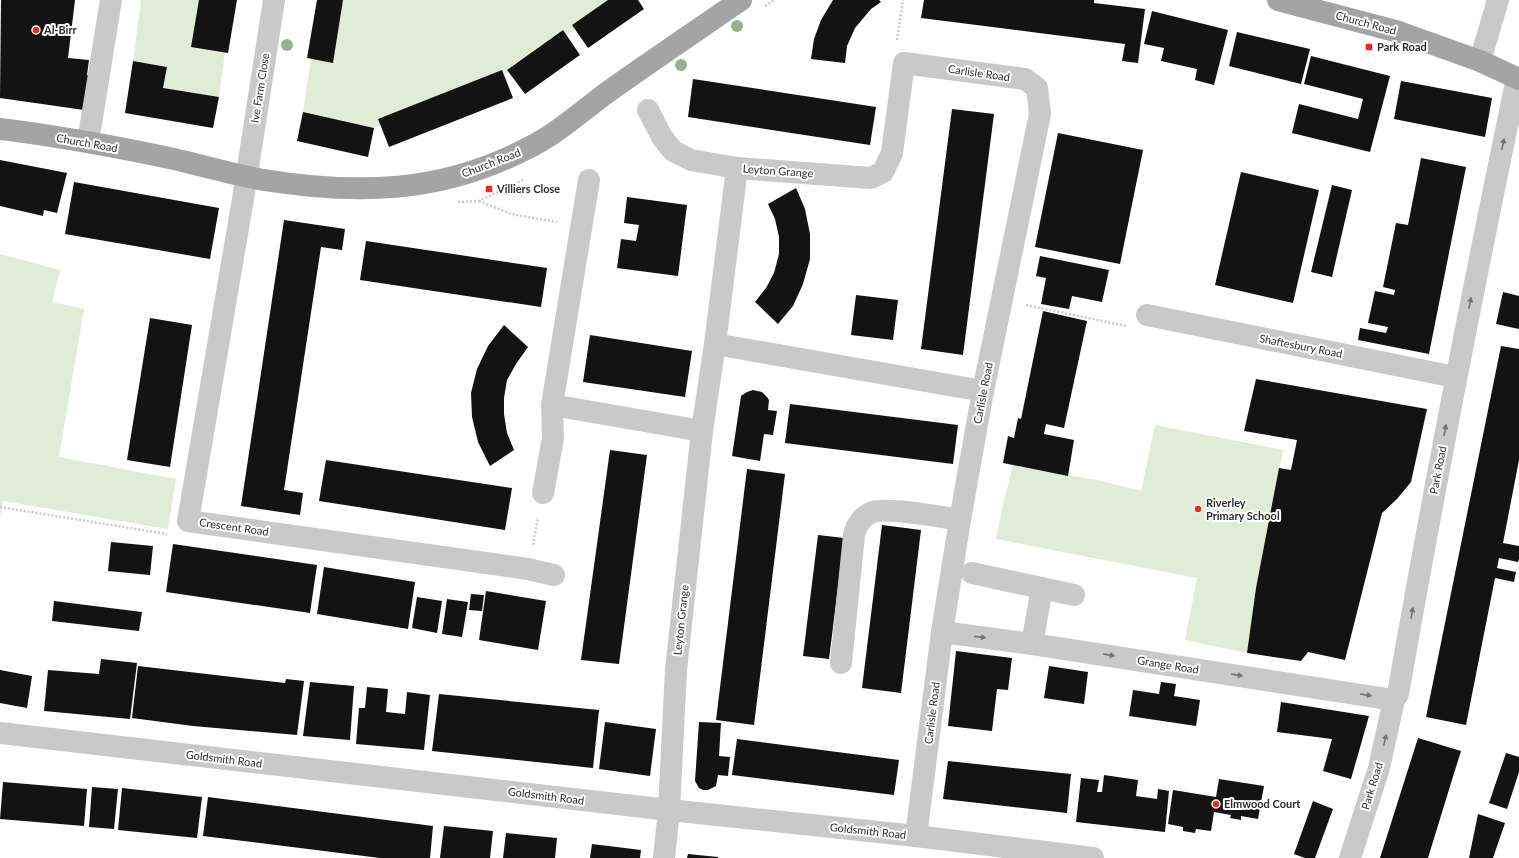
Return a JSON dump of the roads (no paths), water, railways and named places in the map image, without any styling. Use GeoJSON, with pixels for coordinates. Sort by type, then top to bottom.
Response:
{"type":"FeatureCollection","features":[{"type":"Feature","properties":{"kind":"main road","name":"Church Road"},"geometry":{"type":"LineString","coordinates":[[0,129],[88,142],[174,159],[265,180],[340,188],[376,189],[412,186],[472,173],[506,159],[542,140],[639,70],[741,0]]}},
{"type":"Feature","properties":{"kind":"main road","name":"Church Road"},"geometry":{"type":"LineString","coordinates":[[1278,0],[1399,32],[1480,61],[1518,79]]}},
{"type":"Feature","properties":{"kind":"street"},"geometry":{"type":"LineString","coordinates":[[88,142],[112,0]]}},
{"type":"Feature","properties":{"kind":"street","name":"Ive Farm Close"},"geometry":{"type":"LineString","coordinates":[[246,176],[274,0]]}},
{"type":"Feature","properties":{"kind":"street"},"geometry":{"type":"LineString","coordinates":[[1480,61],[1498,0]]}},
{"type":"Feature","properties":{"kind":"street","name":"Leyton Grange"},"geometry":{"type":"LineString","coordinates":[[664,858],[669,810],[676,670],[702,430],[715,344],[737,168],[871,178],[884,172],[892,154],[904,63]]}},
{"type":"Feature","properties":{"kind":"street","name":"Carlisle Road"},"geometry":{"type":"LineString","coordinates":[[904,63],[1025,79],[1037,88],[1040,114],[983,390],[960,520],[942,632],[916,836]]}},
{"type":"Feature","properties":{"kind":"street","name":"Park Road"},"geometry":{"type":"LineString","coordinates":[[1350,858],[1379,768],[1394,700],[1398,694],[1422,551],[1456,377],[1518,79]]}},
{"type":"Feature","properties":{"kind":"street"},"geometry":{"type":"LineString","coordinates":[[648,110],[662,137],[672,151],[691,160],[737,168]]}},
{"type":"Feature","properties":{"kind":"street","name":"Crescent Road"},"geometry":{"type":"LineString","coordinates":[[246,176],[188,521],[528,569],[554,575]]}},
{"type":"Feature","properties":{"kind":"street"},"geometry":{"type":"LineString","coordinates":[[542,492],[553,438],[552,405],[589,180]]}},
{"type":"Feature","properties":{"kind":"street","name":"Shaftesbury Road"},"geometry":{"type":"LineString","coordinates":[[1147,315],[1456,377]]}},
{"type":"Feature","properties":{"kind":"street"},"geometry":{"type":"LineString","coordinates":[[715,344],[983,390]]}},
{"type":"Feature","properties":{"kind":"street"},"geometry":{"type":"LineString","coordinates":[[552,405],[702,430]]}},
{"type":"Feature","properties":{"kind":"street"},"geometry":{"type":"LineString","coordinates":[[841,663],[854,535],[855,530],[861,520],[869,513],[884,510],[960,520]]}},
{"type":"Feature","properties":{"kind":"street"},"geometry":{"type":"LineString","coordinates":[[972,573],[1074,595]]}},
{"type":"Feature","properties":{"kind":"street"},"geometry":{"type":"LineString","coordinates":[[1032,644],[1042,588]]}},
{"type":"Feature","properties":{"kind":"street","name":"Grange Road"},"geometry":{"type":"LineString","coordinates":[[942,632],[1032,644],[1394,700]]}},
{"type":"Feature","properties":{"kind":"street","name":"Goldsmith Road"},"geometry":{"type":"LineString","coordinates":[[0,733],[669,810],[916,836],[1093,858]]}},
{"type":"Feature","properties":{"kind":"place","name":"Al-Birr"},"geometry":{"type":"Point","coordinates":[36,30]}},
{"type":"Feature","properties":{"kind":"place","name":"Park Road"},"geometry":{"type":"Point","coordinates":[1369,47]}},
{"type":"Feature","properties":{"kind":"place","name":"Villiers Close"},"geometry":{"type":"Point","coordinates":[489,189]}},
{"type":"Feature","properties":{"kind":"place","name":"Riverley Primary School"},"geometry":{"type":"Point","coordinates":[1198,509]}},
{"type":"Feature","properties":{"kind":"place","name":"Elmwood Court"},"geometry":{"type":"Point","coordinates":[1216,804]}}]}
